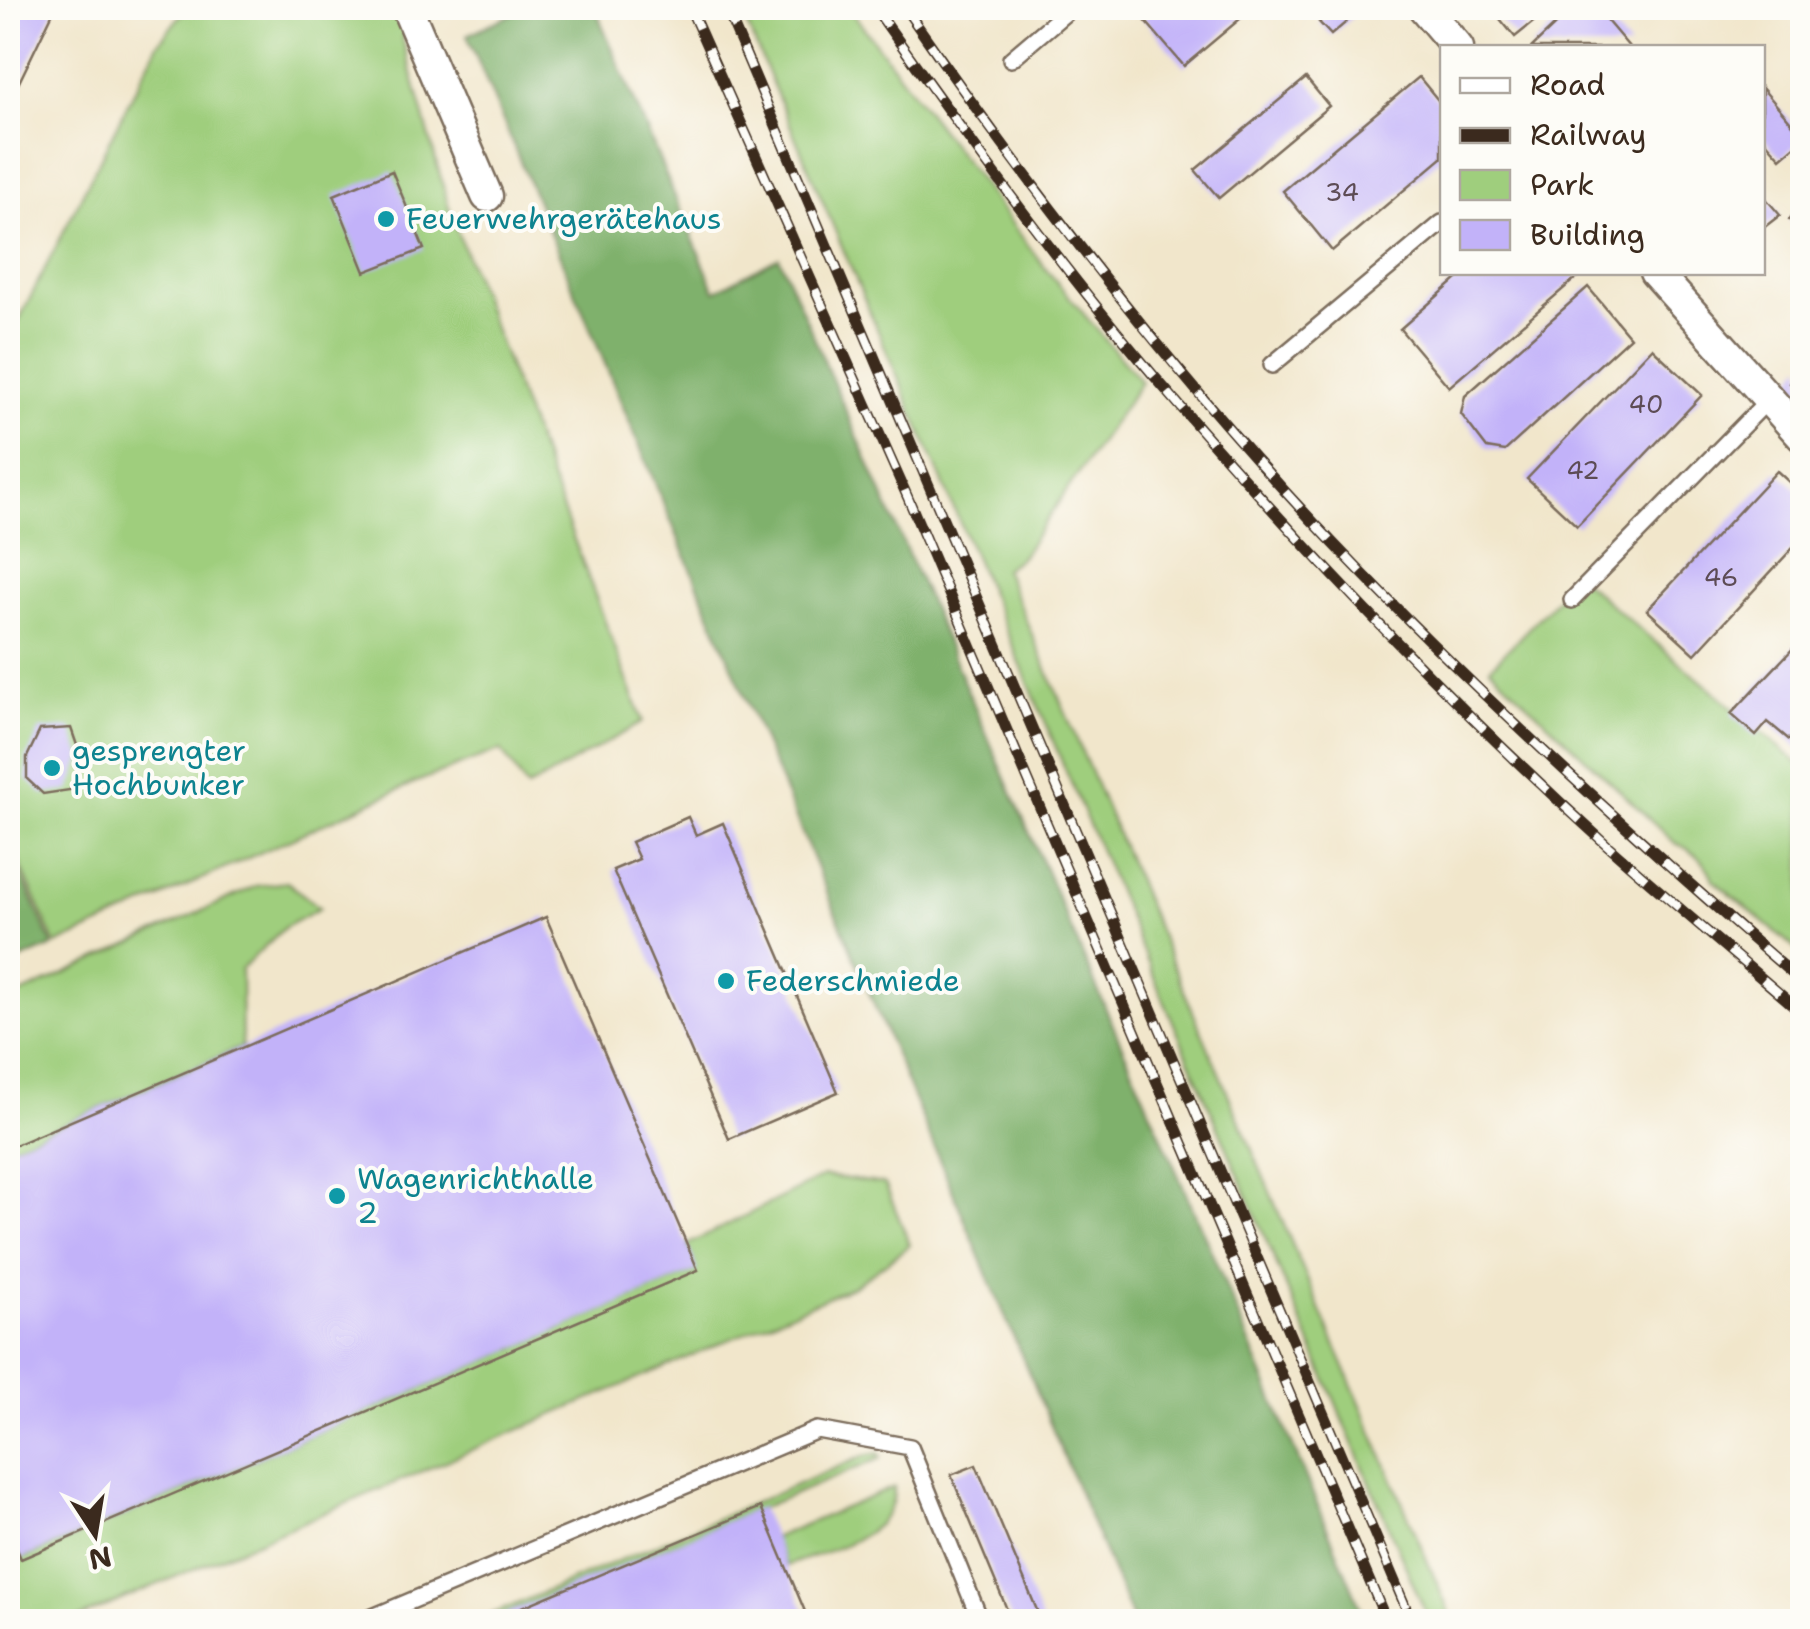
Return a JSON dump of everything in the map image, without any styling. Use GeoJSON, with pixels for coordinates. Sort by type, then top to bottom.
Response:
{"type":"FeatureCollection","features":[{"type":"Feature","properties":{"kind":"street"},"geometry":{"type":"LineString","coordinates":[[407,8],[487,196]]}},
{"type":"Feature","properties":{"kind":"street"},"geometry":{"type":"LineString","coordinates":[[1424,8],[1455,45]]}},
{"type":"Feature","properties":{"kind":"street"},"geometry":{"type":"LineString","coordinates":[[1658,275],[1802,436]]}},
{"type":"Feature","properties":{"kind":"lane"},"geometry":{"type":"LineString","coordinates":[[1011,59],[1072,8]]}},
{"type":"Feature","properties":{"kind":"lane"},"geometry":{"type":"LineString","coordinates":[[1272,365],[1440,225]]}},
{"type":"Feature","properties":{"kind":"lane"},"geometry":{"type":"LineString","coordinates":[[1572,600],[1769,399]]}},
{"type":"Feature","properties":{"kind":"lane"},"geometry":{"type":"LineString","coordinates":[[361,1622],[816,1430],[910,1447],[981,1622]]}},
{"type":"Feature","properties":{"kind":"green space"},"geometry":{"type":"Polygon","coordinates":[[[186,8],[396,8],[407,34],[402,37],[451,215],[643,722],[527,788],[501,750],[416,782],[56,945],[8,837],[8,342],[158,44],[186,8]]]}},
{"type":"Feature","properties":{"kind":"green space"},"geometry":{"type":"Polygon","coordinates":[[[525,8],[595,8],[715,291],[779,257],[1209,1246],[1366,1621],[1133,1621],[467,35],[525,8]]]}},
{"type":"Feature","properties":{"kind":"green space"},"geometry":{"type":"Polygon","coordinates":[[[740,8],[849,8],[1046,269],[1141,382],[1021,557],[1004,569],[1453,1621],[1429,1621],[740,8]]]}},
{"type":"Feature","properties":{"kind":"green space"},"geometry":{"type":"Polygon","coordinates":[[[1578,577],[1802,766],[1802,954],[1713,880],[1698,857],[1675,843],[1490,668],[1578,577]]]}},
{"type":"Feature","properties":{"kind":"green space"},"geometry":{"type":"Polygon","coordinates":[[[8,845],[53,946],[8,965],[8,845]]]}},
{"type":"Feature","properties":{"kind":"green space"},"geometry":{"type":"Polygon","coordinates":[[[287,882],[320,908],[285,927],[241,969],[242,1047],[8,1148],[8,1000],[256,886],[287,882]]]}},
{"type":"Feature","properties":{"kind":"green space"},"geometry":{"type":"Polygon","coordinates":[[[824,1176],[885,1184],[910,1245],[854,1286],[72,1621],[8,1621],[8,1527],[22,1559],[697,1270],[687,1245],[824,1176]]]}},
{"type":"Feature","properties":{"kind":"green space"},"geometry":{"type":"Polygon","coordinates":[[[879,1453],[881,1458],[489,1621],[474,1622],[864,1456],[879,1453]]]}},
{"type":"Feature","properties":{"kind":"green space"},"geometry":{"type":"Polygon","coordinates":[[[894,1487],[883,1519],[870,1530],[837,1548],[786,1566],[773,1538],[894,1487]]]}},
{"type":"Feature","properties":{"kind":"building"},"geometry":{"type":"Polygon","coordinates":[[[8,8],[55,8],[8,105],[8,8]]]}},
{"type":"Feature","properties":{"kind":"building"},"geometry":{"type":"Polygon","coordinates":[[[1154,8],[1253,8],[1184,66],[1142,17],[1154,8]]]}},
{"type":"Feature","properties":{"kind":"building"},"geometry":{"type":"Polygon","coordinates":[[[1336,8],[1352,8],[1357,13],[1331,35],[1319,22],[1336,8]]]}},
{"type":"Feature","properties":{"kind":"building"},"geometry":{"type":"Polygon","coordinates":[[[1491,8],[1535,8],[1542,15],[1515,37],[1491,8]]]}},
{"type":"Feature","properties":{"kind":"building"},"geometry":{"type":"Polygon","coordinates":[[[1573,8],[1596,8],[1627,45],[1534,45],[1573,8]]]}},
{"type":"Feature","properties":{"kind":"building"},"geometry":{"type":"Polygon","coordinates":[[[1419,77],[1440,103],[1440,160],[1332,251],[1283,191],[1419,77]]]}},
{"type":"Feature","properties":{"kind":"building"},"geometry":{"type":"Polygon","coordinates":[[[1306,78],[1329,106],[1219,198],[1195,170],[1306,78]]]}},
{"type":"Feature","properties":{"kind":"building"},"geometry":{"type":"Polygon","coordinates":[[[1765,92],[1802,135],[1802,140],[1781,158],[1765,140],[1765,92]]]}},
{"type":"Feature","properties":{"kind":"building","name":"Feuerwehrgerätehaus"},"geometry":{"type":"Polygon","coordinates":[[[392,171],[424,249],[365,272],[334,195],[392,171]]]}},
{"type":"Feature","properties":{"kind":"building"},"geometry":{"type":"Polygon","coordinates":[[[1765,198],[1780,215],[1765,227],[1765,198]]]}},
{"type":"Feature","properties":{"kind":"building"},"geometry":{"type":"Polygon","coordinates":[[[1802,202],[1802,229],[1789,220],[1802,202]]]}},
{"type":"Feature","properties":{"kind":"building"},"geometry":{"type":"Polygon","coordinates":[[[1462,275],[1580,275],[1449,387],[1400,329],[1462,275]]]}},
{"type":"Feature","properties":{"kind":"building"},"geometry":{"type":"Polygon","coordinates":[[[1588,287],[1630,337],[1505,451],[1487,448],[1461,414],[1465,396],[1588,287]]]}},
{"type":"Feature","properties":{"kind":"building"},"geometry":{"type":"Polygon","coordinates":[[[1652,348],[1702,395],[1577,526],[1527,479],[1652,348]]]}},
{"type":"Feature","properties":{"kind":"building"},"geometry":{"type":"Polygon","coordinates":[[[1802,364],[1802,392],[1790,383],[1802,364]]]}},
{"type":"Feature","properties":{"kind":"building"},"geometry":{"type":"Polygon","coordinates":[[[1777,471],[1802,494],[1802,538],[1695,654],[1647,610],[1777,471]]]}},
{"type":"Feature","properties":{"kind":"building"},"geometry":{"type":"Polygon","coordinates":[[[1802,639],[1799,748],[1768,722],[1756,736],[1731,714],[1802,639]]]}},
{"type":"Feature","properties":{"kind":"building","name":"gesprengter Hochbunker"},"geometry":{"type":"Polygon","coordinates":[[[71,728],[81,757],[70,790],[43,794],[27,779],[27,757],[40,730],[71,728]]]}},
{"type":"Feature","properties":{"kind":"building","name":"Federschmiede"},"geometry":{"type":"Polygon","coordinates":[[[688,817],[696,835],[723,823],[838,1092],[729,1139],[613,870],[639,859],[631,842],[688,817]]]}},
{"type":"Feature","properties":{"kind":"building","name":"Wagenrichthalle 2"},"geometry":{"type":"Polygon","coordinates":[[[546,917],[698,1270],[21,1559],[8,1527],[8,1148],[546,917]]]}},
{"type":"Feature","properties":{"kind":"building"},"geometry":{"type":"Polygon","coordinates":[[[976,1465],[1042,1622],[1013,1622],[1006,1607],[951,1475],[976,1465]]]}},
{"type":"Feature","properties":{"kind":"building"},"geometry":{"type":"Polygon","coordinates":[[[761,1507],[809,1621],[489,1621],[761,1507]]]}},
{"type":"Feature","properties":{"kind":"railway"},"geometry":{"type":"LineString","coordinates":[[690,8],[908,498],[1387,1622]]}},
{"type":"Feature","properties":{"kind":"railway"},"geometry":{"type":"LineString","coordinates":[[726,8],[1412,1622]]}},
{"type":"Feature","properties":{"kind":"railway"},"geometry":{"type":"LineString","coordinates":[[875,8],[1081,287],[1154,376],[1317,558],[1547,790],[1802,1013]]}},
{"type":"Feature","properties":{"kind":"railway"},"geometry":{"type":"LineString","coordinates":[[905,8],[1109,284],[1219,417],[1334,544],[1504,714],[1802,982]]}},
{"type":"Feature","properties":{"kind":"place","name":"Feuerwehrgerätehaus"},"geometry":{"type":"Point","coordinates":[386,219]}},
{"type":"Feature","properties":{"kind":"place","name":"gesprengter Hochbunker"},"geometry":{"type":"Point","coordinates":[52,768]}},
{"type":"Feature","properties":{"kind":"place","name":"Federschmiede"},"geometry":{"type":"Point","coordinates":[726,981]}},
{"type":"Feature","properties":{"kind":"place","name":"Wagenrichthalle 2"},"geometry":{"type":"Point","coordinates":[337,1196]}}]}
